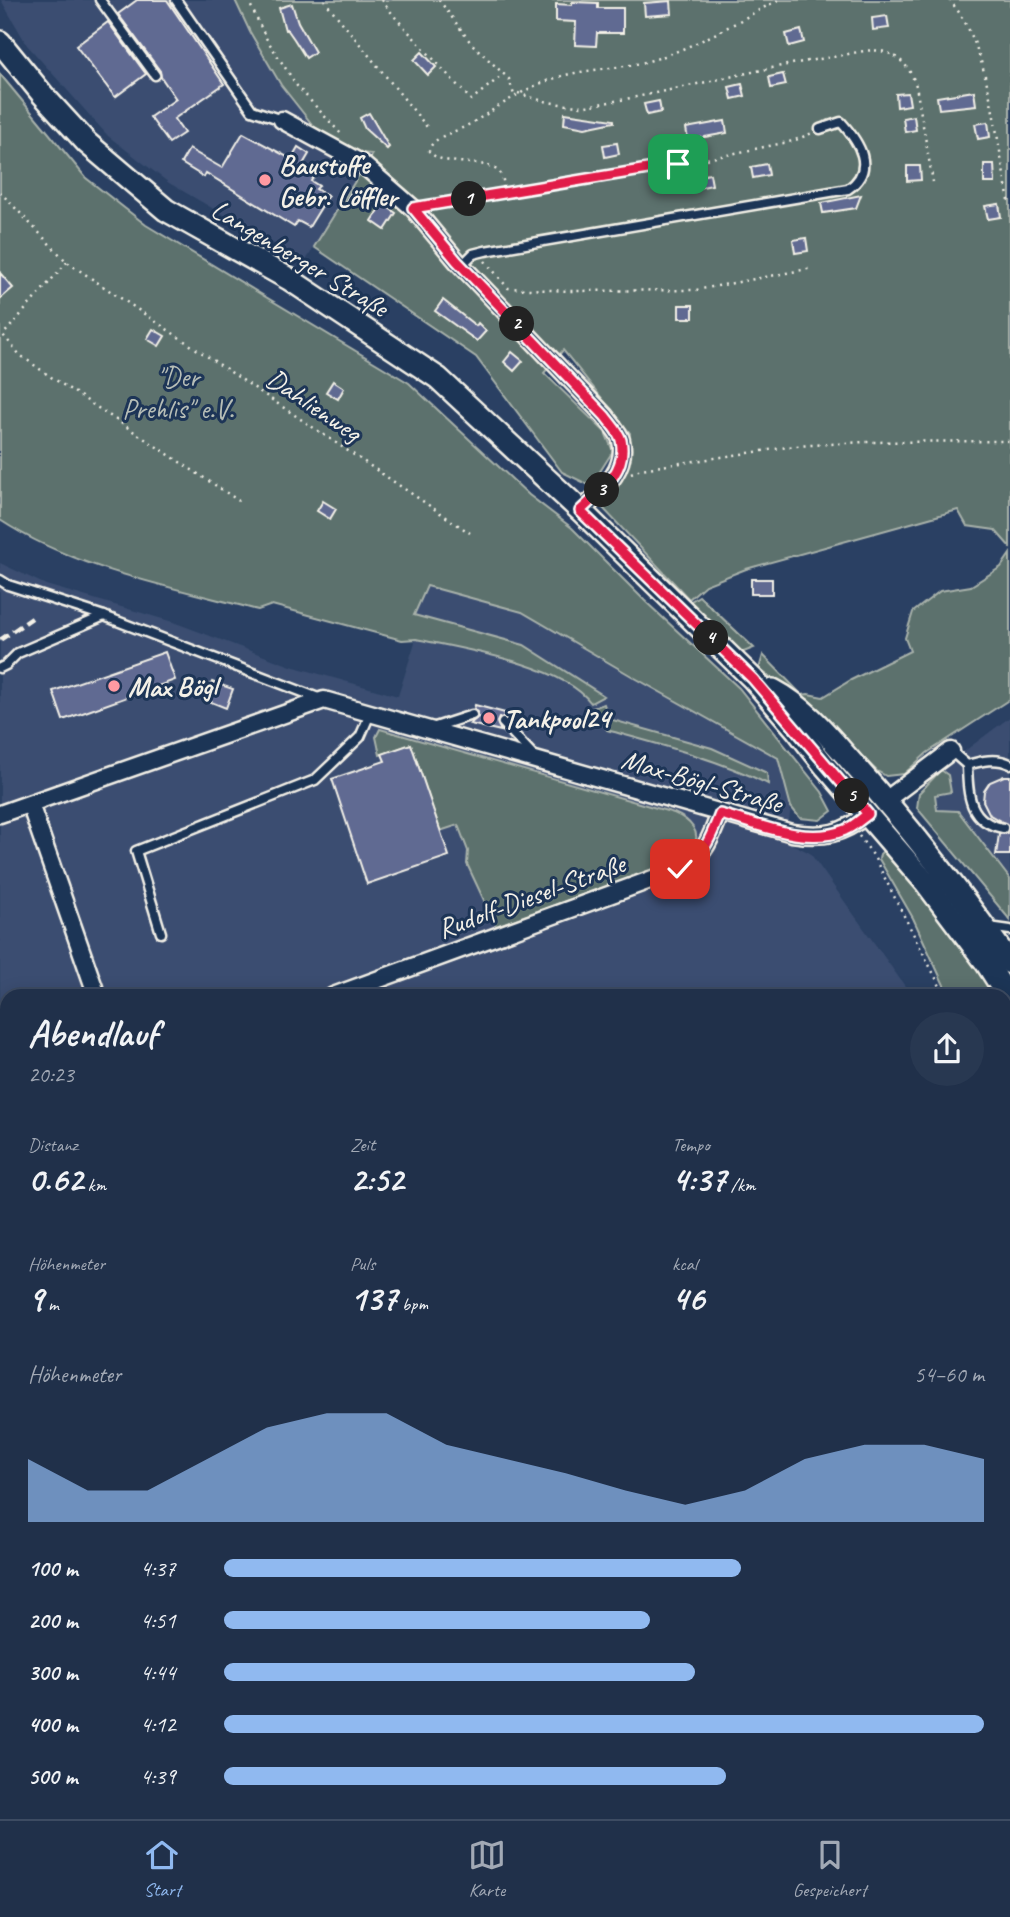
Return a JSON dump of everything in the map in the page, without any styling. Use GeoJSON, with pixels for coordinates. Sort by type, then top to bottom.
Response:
{"type":"FeatureCollection","features":[{"type":"Feature","properties":{"kind":"main road","name":"Langenberger Straße"},"geometry":{"type":"LineString","coordinates":[[0,42],[87,143],[166,210],[289,279],[438,378],[580,511],[753,679],[860,820],[926,883],[1003,989]]}},
{"type":"Feature","properties":{"kind":"main road","name":"Langenberger Straße"},"geometry":{"type":"LineString","coordinates":[[753,679],[781,694],[811,716],[886,800],[982,923],[1010,964]]}},
{"type":"Feature","properties":{"kind":"main road"},"geometry":{"type":"LineString","coordinates":[[860,820],[886,800]]}},
{"type":"Feature","properties":{"kind":"street"},"geometry":{"type":"LineString","coordinates":[[282,120],[361,163],[413,208],[462,265],[605,416],[621,438],[621,462],[609,483],[580,511]]}},
{"type":"Feature","properties":{"kind":"street"},"geometry":{"type":"LineString","coordinates":[[0,814],[324,700]]}},
{"type":"Feature","properties":{"kind":"street","name":"Max-Bögl-Straße"},"geometry":{"type":"LineString","coordinates":[[324,700],[792,833],[813,836],[838,832],[860,820]]}},
{"type":"Feature","properties":{"kind":"street"},"geometry":{"type":"LineString","coordinates":[[886,800],[951,751]]}},
{"type":"Feature","properties":{"kind":"street"},"geometry":{"type":"LineString","coordinates":[[30,804],[95,989]]}},
{"type":"Feature","properties":{"kind":"street","name":"Rudolf-Diesel-Straße"},"geometry":{"type":"LineString","coordinates":[[352,989],[680,869],[698,858],[708,845],[720,814]]}},
{"type":"Feature","properties":{"kind":"lane"},"geometry":{"type":"LineString","coordinates":[[100,0],[155,75]]}},
{"type":"Feature","properties":{"kind":"lane"},"geometry":{"type":"LineString","coordinates":[[176,0],[253,110],[282,120]]}},
{"type":"Feature","properties":{"kind":"lane"},"geometry":{"type":"LineString","coordinates":[[462,265],[473,254],[848,189],[857,183],[862,174],[863,159],[859,145],[841,122],[820,129]]}},
{"type":"Feature","properties":{"kind":"lane"},"geometry":{"type":"LineString","coordinates":[[0,580],[8,585],[104,616],[324,700]]}},
{"type":"Feature","properties":{"kind":"lane"},"geometry":{"type":"LineString","coordinates":[[0,668],[6,666],[18,653],[104,616]]}},
{"type":"Feature","properties":{"kind":"lane"},"geometry":{"type":"LineString","coordinates":[[161,933],[136,851],[316,780],[360,737],[370,714]]}},
{"type":"Feature","properties":{"kind":"lane"},"geometry":{"type":"LineString","coordinates":[[429,729],[472,715]]}},
{"type":"Feature","properties":{"kind":"lane"},"geometry":{"type":"LineString","coordinates":[[503,723],[540,762]]}},
{"type":"Feature","properties":{"kind":"lane"},"geometry":{"type":"LineString","coordinates":[[951,751],[967,765],[969,797],[974,810],[981,820],[1003,828]]}},
{"type":"Feature","properties":{"kind":"lane"},"geometry":{"type":"LineString","coordinates":[[967,765],[983,760],[1002,760],[1010,764]]}},
{"type":"Feature","properties":{"kind":"lane"},"geometry":{"type":"LineString","coordinates":[[982,923],[992,928],[1010,930]]}},
{"type":"Feature","properties":{"kind":"path"},"geometry":{"type":"LineString","coordinates":[[248,0],[266,38],[297,86],[355,150],[361,163]]}},
{"type":"Feature","properties":{"kind":"path"},"geometry":{"type":"LineString","coordinates":[[324,0],[427,127]]}},
{"type":"Feature","properties":{"kind":"path"},"geometry":{"type":"LineString","coordinates":[[382,0],[471,100],[504,74]]}},
{"type":"Feature","properties":{"kind":"path"},"geometry":{"type":"LineString","coordinates":[[439,0],[471,43],[509,79],[516,94]]}},
{"type":"Feature","properties":{"kind":"path"},"geometry":{"type":"LineString","coordinates":[[496,195],[503,190],[504,181],[499,172],[487,165],[441,160],[429,151],[430,146],[516,94],[565,75],[652,61],[778,0]]}},
{"type":"Feature","properties":{"kind":"path"},"geometry":{"type":"LineString","coordinates":[[949,0],[974,37],[1010,205]]}},
{"type":"Feature","properties":{"kind":"path"},"geometry":{"type":"LineString","coordinates":[[516,94],[548,102],[586,106],[791,64],[869,50],[884,51],[896,57],[911,71],[933,182]]}},
{"type":"Feature","properties":{"kind":"path"},"geometry":{"type":"LineString","coordinates":[[413,208],[678,164],[793,141],[820,129]]}},
{"type":"Feature","properties":{"kind":"path","name":"Dahlienweg"},"geometry":{"type":"LineString","coordinates":[[0,192],[67,262],[470,533]]}},
{"type":"Feature","properties":{"kind":"path"},"geometry":{"type":"LineString","coordinates":[[479,253],[508,288],[696,290],[813,268]]}},
{"type":"Feature","properties":{"kind":"path"},"geometry":{"type":"LineString","coordinates":[[67,262],[3,333],[20,355],[239,501]]}},
{"type":"Feature","properties":{"kind":"path"},"geometry":{"type":"LineString","coordinates":[[609,483],[641,468],[795,446],[864,442],[1010,441]]}},
{"type":"Feature","properties":{"kind":"path"},"geometry":{"type":"LineString","coordinates":[[860,820],[873,855],[942,989]]}},
{"type":"Feature","properties":{"kind":"shaded area"},"geometry":{"type":"Polygon","coordinates":[[[1,0],[235,0],[250,32],[352,152],[360,173],[305,262],[169,183],[108,136],[27,45],[1,0]]]}},
{"type":"Feature","properties":{"kind":"shaded area"},"geometry":{"type":"Polygon","coordinates":[[[0,563],[46,585],[173,622],[291,666],[398,696],[416,639],[414,615],[427,585],[522,612],[779,758],[791,807],[786,841],[810,853],[907,989],[0,989],[0,563]]]}},
{"type":"Feature","properties":{"kind":"shaded area"},"geometry":{"type":"Polygon","coordinates":[[[1010,717],[1010,909],[921,798],[942,768],[1010,717]]]}},
{"type":"Feature","properties":{"kind":"green space"},"geometry":{"type":"Polygon","coordinates":[[[235,0],[1010,0],[1010,547],[995,530],[967,526],[958,510],[746,569],[705,585],[689,599],[601,506],[623,472],[630,433],[563,350],[544,373],[605,432],[613,451],[599,473],[587,484],[562,472],[476,357],[314,247],[372,154],[352,152],[315,128],[281,85],[235,0]]]}},
{"type":"Feature","properties":{"kind":"green space","name":"\"Der Prehlis\" e.V."},"geometry":{"type":"Polygon","coordinates":[[[0,74],[86,178],[146,225],[409,383],[529,495],[572,528],[647,603],[739,688],[822,792],[832,811],[820,820],[800,818],[791,807],[778,758],[522,612],[427,586],[414,615],[524,645],[604,696],[591,703],[577,689],[558,678],[535,668],[484,653],[416,639],[402,640],[272,605],[258,610],[159,585],[60,552],[0,520],[0,74]]]}},
{"type":"Feature","properties":{"kind":"green space"},"geometry":{"type":"Polygon","coordinates":[[[1010,554],[1010,699],[927,753],[904,774],[886,776],[877,771],[805,702],[759,669],[763,655],[802,695],[823,697],[910,651],[905,638],[913,612],[940,591],[971,586],[1001,567],[1010,554]]]}},
{"type":"Feature","properties":{"kind":"green space"},"geometry":{"type":"Polygon","coordinates":[[[699,596],[754,648],[741,653],[688,603],[699,596]]]}},
{"type":"Feature","properties":{"kind":"green space"},"geometry":{"type":"Polygon","coordinates":[[[604,704],[609,719],[712,748],[767,773],[768,784],[709,760],[607,730],[593,708],[604,704]]]}},
{"type":"Feature","properties":{"kind":"green space"},"geometry":{"type":"Polygon","coordinates":[[[380,729],[674,813],[693,827],[695,843],[687,853],[671,863],[496,926],[467,864],[468,851],[458,825],[440,831],[411,744],[380,755],[376,737],[380,729]]]}},
{"type":"Feature","properties":{"kind":"green space"},"geometry":{"type":"Polygon","coordinates":[[[941,770],[948,775],[951,792],[935,795],[937,810],[958,811],[1010,879],[1010,920],[917,808],[919,793],[941,770]]]}},
{"type":"Feature","properties":{"kind":"green space"},"geometry":{"type":"Polygon","coordinates":[[[885,849],[922,891],[993,989],[946,989],[913,918],[879,859],[885,849]]]}},
{"type":"Feature","properties":{"kind":"building"},"geometry":{"type":"Polygon","coordinates":[[[137,0],[167,0],[224,84],[174,119],[184,133],[169,143],[150,117],[176,99],[161,77],[160,71],[118,14],[137,0]]]}},
{"type":"Feature","properties":{"kind":"building"},"geometry":{"type":"Polygon","coordinates":[[[671,1],[672,14],[645,16],[644,3],[671,1]]]}},
{"type":"Feature","properties":{"kind":"building"},"geometry":{"type":"Polygon","coordinates":[[[572,2],[598,3],[598,8],[623,8],[623,33],[597,33],[596,46],[575,45],[576,22],[556,21],[556,4],[572,5],[572,2]]]}},
{"type":"Feature","properties":{"kind":"building"},"geometry":{"type":"Polygon","coordinates":[[[292,4],[298,22],[315,52],[306,58],[287,29],[285,30],[279,8],[292,4]]]}},
{"type":"Feature","properties":{"kind":"building"},"geometry":{"type":"Polygon","coordinates":[[[887,16],[889,28],[873,30],[872,18],[887,16]]]}},
{"type":"Feature","properties":{"kind":"building"},"geometry":{"type":"Polygon","coordinates":[[[108,22],[146,74],[115,97],[76,46],[108,22]]]}},
{"type":"Feature","properties":{"kind":"building"},"geometry":{"type":"Polygon","coordinates":[[[801,30],[804,42],[789,46],[786,34],[801,30]]]}},
{"type":"Feature","properties":{"kind":"building"},"geometry":{"type":"Polygon","coordinates":[[[422,52],[436,67],[428,75],[414,60],[422,52]]]}},
{"type":"Feature","properties":{"kind":"building"},"geometry":{"type":"Polygon","coordinates":[[[783,74],[786,85],[771,88],[769,77],[783,74]]]}},
{"type":"Feature","properties":{"kind":"building"},"geometry":{"type":"Polygon","coordinates":[[[742,84],[745,96],[732,99],[729,87],[742,84]]]}},
{"type":"Feature","properties":{"kind":"building"},"geometry":{"type":"Polygon","coordinates":[[[974,91],[976,105],[939,109],[937,97],[974,91]]]}},
{"type":"Feature","properties":{"kind":"building"},"geometry":{"type":"Polygon","coordinates":[[[908,93],[910,105],[897,107],[896,94],[908,93]]]}},
{"type":"Feature","properties":{"kind":"building"},"geometry":{"type":"Polygon","coordinates":[[[659,101],[661,112],[647,115],[644,104],[659,101]]]}},
{"type":"Feature","properties":{"kind":"building"},"geometry":{"type":"Polygon","coordinates":[[[369,113],[389,147],[387,149],[365,129],[360,118],[369,113]]]}},
{"type":"Feature","properties":{"kind":"building"},"geometry":{"type":"Polygon","coordinates":[[[565,113],[614,122],[585,128],[564,124],[565,113]]]}},
{"type":"Feature","properties":{"kind":"building"},"geometry":{"type":"Polygon","coordinates":[[[914,116],[916,130],[905,132],[903,118],[914,116]]]}},
{"type":"Feature","properties":{"kind":"building"},"geometry":{"type":"Polygon","coordinates":[[[725,121],[727,133],[688,140],[686,128],[725,121]]]}},
{"type":"Feature","properties":{"kind":"building"},"geometry":{"type":"Polygon","coordinates":[[[988,122],[990,137],[978,139],[975,124],[988,122]]]}},
{"type":"Feature","properties":{"kind":"building","name":"Baustoffe Gebr. Löffler"},"geometry":{"type":"Polygon","coordinates":[[[243,133],[291,159],[298,147],[309,154],[302,166],[316,174],[311,181],[319,186],[316,189],[328,196],[309,227],[298,221],[294,227],[206,173],[204,177],[181,163],[189,149],[222,168],[243,133]]]}},
{"type":"Feature","properties":{"kind":"building"},"geometry":{"type":"Polygon","coordinates":[[[617,143],[619,154],[605,157],[603,145],[617,143]]]}},
{"type":"Feature","properties":{"kind":"building"},"geometry":{"type":"Polygon","coordinates":[[[767,164],[769,175],[753,178],[751,167],[767,164]]]}},
{"type":"Feature","properties":{"kind":"building"},"geometry":{"type":"Polygon","coordinates":[[[984,164],[994,164],[995,183],[984,183],[984,164]]]}},
{"type":"Feature","properties":{"kind":"building"},"geometry":{"type":"Polygon","coordinates":[[[907,166],[920,166],[921,180],[907,181],[907,166]]]}},
{"type":"Feature","properties":{"kind":"building"},"geometry":{"type":"Polygon","coordinates":[[[710,174],[712,185],[697,188],[695,177],[710,174]]]}},
{"type":"Feature","properties":{"kind":"building"},"geometry":{"type":"Polygon","coordinates":[[[353,189],[363,195],[356,207],[346,201],[353,189]]]}},
{"type":"Feature","properties":{"kind":"building"},"geometry":{"type":"Polygon","coordinates":[[[861,195],[856,208],[823,213],[821,203],[861,195]]]}},
{"type":"Feature","properties":{"kind":"building"},"geometry":{"type":"Polygon","coordinates":[[[383,204],[396,213],[385,230],[372,221],[383,204]]]}},
{"type":"Feature","properties":{"kind":"building"},"geometry":{"type":"Polygon","coordinates":[[[999,204],[1001,217],[988,219],[985,206],[999,204]]]}},
{"type":"Feature","properties":{"kind":"building"},"geometry":{"type":"Polygon","coordinates":[[[806,238],[808,251],[795,253],[793,240],[806,238]]]}},
{"type":"Feature","properties":{"kind":"building"},"geometry":{"type":"Polygon","coordinates":[[[0,273],[13,288],[0,299],[0,273]]]}},
{"type":"Feature","properties":{"kind":"building"},"geometry":{"type":"Polygon","coordinates":[[[443,300],[486,331],[477,341],[435,311],[443,300]]]}},
{"type":"Feature","properties":{"kind":"building"},"geometry":{"type":"Polygon","coordinates":[[[679,305],[693,305],[693,318],[679,318],[679,305]]]}},
{"type":"Feature","properties":{"kind":"building"},"geometry":{"type":"Polygon","coordinates":[[[153,329],[165,336],[159,346],[147,339],[153,329]]]}},
{"type":"Feature","properties":{"kind":"building"},"geometry":{"type":"Polygon","coordinates":[[[512,352],[523,361],[514,371],[504,362],[512,352]]]}},
{"type":"Feature","properties":{"kind":"building"},"geometry":{"type":"Polygon","coordinates":[[[333,381],[344,388],[338,399],[326,392],[333,381]]]}},
{"type":"Feature","properties":{"kind":"building"},"geometry":{"type":"Polygon","coordinates":[[[323,501],[336,509],[330,519],[317,511],[323,501]]]}},
{"type":"Feature","properties":{"kind":"building"},"geometry":{"type":"Polygon","coordinates":[[[751,579],[772,579],[772,594],[751,594],[751,579]]]}},
{"type":"Feature","properties":{"kind":"building","name":"Max Bögl"},"geometry":{"type":"Polygon","coordinates":[[[165,652],[175,680],[63,720],[53,691],[165,652]]]}},
{"type":"Feature","properties":{"kind":"building"},"geometry":{"type":"Polygon","coordinates":[[[212,682],[233,689],[226,708],[206,700],[212,682]]]}},
{"type":"Feature","properties":{"kind":"building"},"geometry":{"type":"Polygon","coordinates":[[[475,705],[505,713],[497,722],[501,731],[470,724],[478,717],[475,705]]]}},
{"type":"Feature","properties":{"kind":"building"},"geometry":{"type":"Polygon","coordinates":[[[411,744],[449,856],[367,884],[332,779],[385,761],[382,754],[411,744]]]}},
{"type":"Feature","properties":{"kind":"building"},"geometry":{"type":"Polygon","coordinates":[[[1010,776],[1010,855],[996,855],[999,834],[1007,833],[1009,826],[990,815],[983,801],[984,791],[990,782],[1010,776]]]}},
{"type":"Feature","properties":{"kind":"railway"},"geometry":{"type":"LineString","coordinates":[[0,640],[32,618]]}},
{"type":"Feature","properties":{"kind":"place","name":"Baustoffe Gebr. Löffler"},"geometry":{"type":"Point","coordinates":[265,180]}},
{"type":"Feature","properties":{"kind":"place","name":"Max Bögl"},"geometry":{"type":"Point","coordinates":[114,686]}},
{"type":"Feature","properties":{"kind":"place","name":"Tankpool24"},"geometry":{"type":"Point","coordinates":[489,718]}},
{"type":"Feature","properties":{"kind":"route"},"geometry":{"type":"LineString","coordinates":[[678,164],[413,208],[457,261],[605,416],[621,438],[621,462],[609,483],[580,511],[753,679],[868,814],[847,829],[813,836],[720,814],[708,845],[698,858],[680,869]]}}]}
